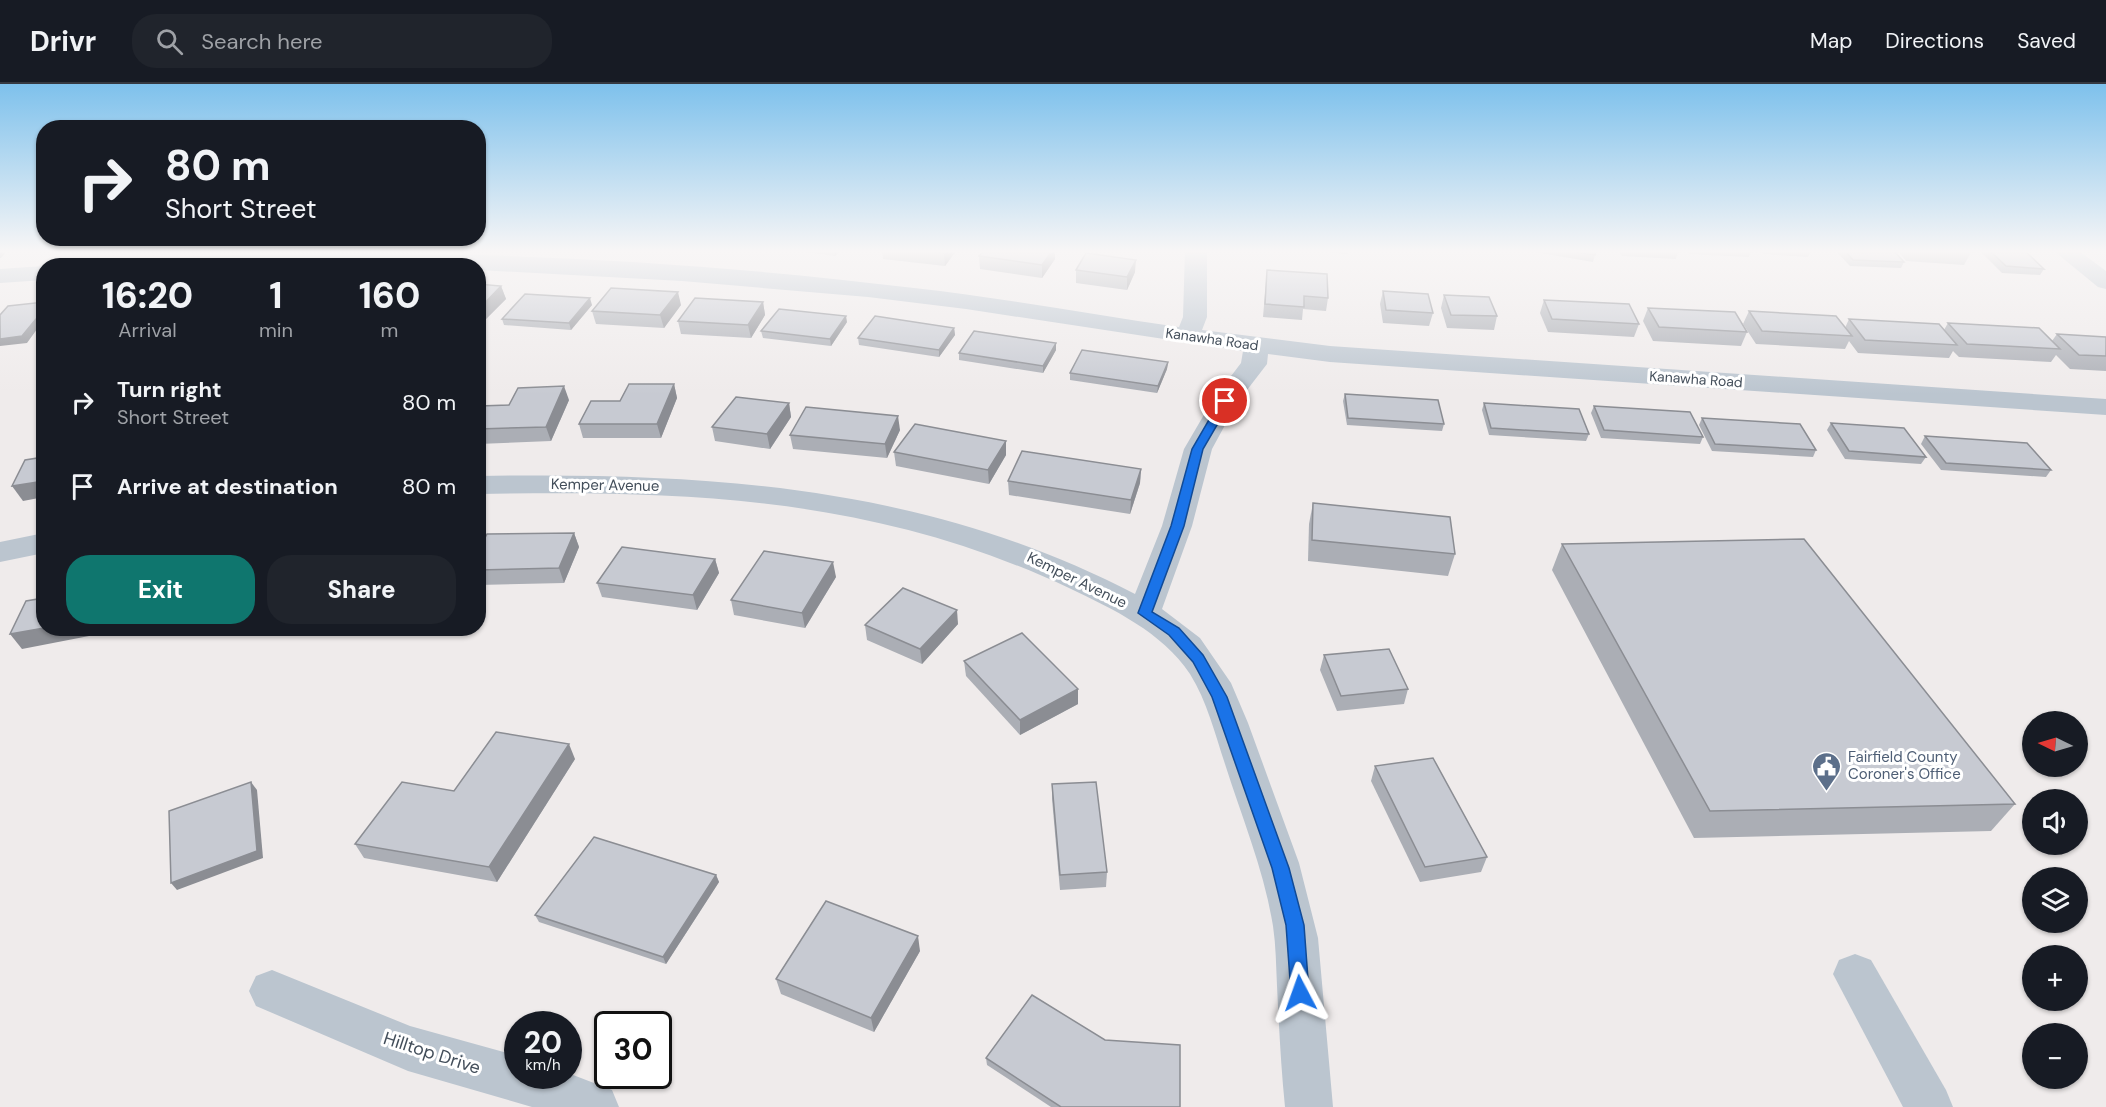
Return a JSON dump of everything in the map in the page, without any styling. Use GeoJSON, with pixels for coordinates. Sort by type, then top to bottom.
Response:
{"type":"FeatureCollection","features":[{"type":"Feature","properties":{"kind":"street","name":"Kanawha Road"},"geometry":{"type":"LineString","coordinates":[[943,299],[1257,346],[2106,407]]}},
{"type":"Feature","properties":{"kind":"street"},"geometry":{"type":"LineString","coordinates":[[1187,336],[1194,317],[1195,299]]}},
{"type":"Feature","properties":{"kind":"street"},"geometry":{"type":"LineString","coordinates":[[1144,613],[1177,526],[1198,449],[1225,401],[1254,364],[1257,346]]}},
{"type":"Feature","properties":{"kind":"street","name":"Kemper Avenue"},"geometry":{"type":"LineString","coordinates":[[486,485],[554,483],[698,488],[793,496],[862,507],[919,520],[1001,545],[1081,580],[1144,613],[1174,632],[1198,658],[1220,697],[1280,868],[1295,925],[1309,1107]]}},
{"type":"Feature","properties":{"kind":"street"},"geometry":{"type":"LineString","coordinates":[[0,552],[36,545]]}},
{"type":"Feature","properties":{"kind":"street"},"geometry":{"type":"LineString","coordinates":[[1855,974],[1929,1107]]}},
{"type":"Feature","properties":{"kind":"street","name":"Hilltop Drive"},"geometry":{"type":"LineString","coordinates":[[272,991],[408,1048],[534,1084],[595,1107]]}},
{"type":"Feature","properties":{"kind":"building"},"geometry":{"type":"Polygon","coordinates":[[[521,299],[589,299],[569,323],[502,319],[521,299]]]}},
{"type":"Feature","properties":{"kind":"building"},"geometry":{"type":"Polygon","coordinates":[[[602,299],[673,299],[660,315],[592,311],[602,299]]]}},
{"type":"Feature","properties":{"kind":"building"},"geometry":{"type":"Polygon","coordinates":[[[694,299],[763,302],[748,325],[678,321],[694,299]]]}},
{"type":"Feature","properties":{"kind":"building"},"geometry":{"type":"Polygon","coordinates":[[[1265,299],[1304,299],[1304,307],[1265,304],[1265,299]]]}},
{"type":"Feature","properties":{"kind":"building"},"geometry":{"type":"Polygon","coordinates":[[[1384,299],[1429,299],[1433,313],[1386,310],[1384,299]]]}},
{"type":"Feature","properties":{"kind":"building"},"geometry":{"type":"Polygon","coordinates":[[[1445,299],[1490,299],[1497,316],[1451,315],[1445,299]]]}},
{"type":"Feature","properties":{"kind":"building"},"geometry":{"type":"Polygon","coordinates":[[[1544,300],[1629,304],[1639,324],[1552,319],[1544,300]]]}},
{"type":"Feature","properties":{"kind":"building"},"geometry":{"type":"Polygon","coordinates":[[[36,303],[36,319],[22,336],[0,339],[0,315],[8,306],[36,303]]]}},
{"type":"Feature","properties":{"kind":"building"},"geometry":{"type":"Polygon","coordinates":[[[1648,308],[1735,312],[1747,332],[1659,327],[1648,308]]]}},
{"type":"Feature","properties":{"kind":"building"},"geometry":{"type":"Polygon","coordinates":[[[779,309],[846,316],[830,339],[761,331],[779,309]]]}},
{"type":"Feature","properties":{"kind":"building"},"geometry":{"type":"Polygon","coordinates":[[[1749,311],[1836,316],[1852,336],[1762,331],[1749,311]]]}},
{"type":"Feature","properties":{"kind":"building"},"geometry":{"type":"Polygon","coordinates":[[[875,316],[954,328],[939,350],[858,338],[875,316]]]}},
{"type":"Feature","properties":{"kind":"building"},"geometry":{"type":"Polygon","coordinates":[[[1849,319],[1939,324],[1957,345],[1865,340],[1849,319]]]}},
{"type":"Feature","properties":{"kind":"building"},"geometry":{"type":"Polygon","coordinates":[[[1948,323],[2039,328],[2060,349],[1967,344],[1948,323]]]}},
{"type":"Feature","properties":{"kind":"building"},"geometry":{"type":"Polygon","coordinates":[[[974,331],[1056,343],[1043,366],[959,353],[974,331]]]}},
{"type":"Feature","properties":{"kind":"building"},"geometry":{"type":"Polygon","coordinates":[[[2057,334],[2106,337],[2106,356],[2079,355],[2057,334]]]}},
{"type":"Feature","properties":{"kind":"building"},"geometry":{"type":"Polygon","coordinates":[[[1082,350],[1168,362],[1158,386],[1070,373],[1082,350]]]}},
{"type":"Feature","properties":{"kind":"building"},"geometry":{"type":"Polygon","coordinates":[[[629,384],[674,384],[657,424],[579,424],[591,401],[620,401],[629,384]]]}},
{"type":"Feature","properties":{"kind":"building"},"geometry":{"type":"Polygon","coordinates":[[[564,386],[546,427],[486,429],[486,406],[509,405],[518,388],[564,386]]]}},
{"type":"Feature","properties":{"kind":"building"},"geometry":{"type":"Polygon","coordinates":[[[1345,394],[1438,400],[1444,424],[1348,418],[1345,394]]]}},
{"type":"Feature","properties":{"kind":"building"},"geometry":{"type":"Polygon","coordinates":[[[736,397],[789,403],[767,434],[712,427],[736,397]]]}},
{"type":"Feature","properties":{"kind":"building"},"geometry":{"type":"Polygon","coordinates":[[[1484,403],[1579,409],[1589,434],[1491,428],[1484,403]]]}},
{"type":"Feature","properties":{"kind":"building"},"geometry":{"type":"Polygon","coordinates":[[[1594,406],[1690,412],[1703,437],[1604,430],[1594,406]]]}},
{"type":"Feature","properties":{"kind":"building"},"geometry":{"type":"Polygon","coordinates":[[[806,407],[898,416],[885,444],[790,435],[806,407]]]}},
{"type":"Feature","properties":{"kind":"building"},"geometry":{"type":"Polygon","coordinates":[[[1702,418],[1800,424],[1816,450],[1715,444],[1702,418]]]}},
{"type":"Feature","properties":{"kind":"building"},"geometry":{"type":"Polygon","coordinates":[[[1831,423],[1904,428],[1926,457],[1849,451],[1831,423]]]}},
{"type":"Feature","properties":{"kind":"building"},"geometry":{"type":"Polygon","coordinates":[[[915,424],[1006,441],[988,470],[894,452],[915,424]]]}},
{"type":"Feature","properties":{"kind":"building"},"geometry":{"type":"Polygon","coordinates":[[[1925,436],[2027,443],[2051,470],[1946,463],[1925,436]]]}},
{"type":"Feature","properties":{"kind":"building"},"geometry":{"type":"Polygon","coordinates":[[[1022,451],[1141,469],[1131,500],[1008,481],[1022,451]]]}},
{"type":"Feature","properties":{"kind":"building"},"geometry":{"type":"Polygon","coordinates":[[[36,458],[36,482],[12,486],[25,460],[36,458]]]}},
{"type":"Feature","properties":{"kind":"building"},"geometry":{"type":"Polygon","coordinates":[[[1313,503],[1450,517],[1455,554],[1312,540],[1313,503]]]}},
{"type":"Feature","properties":{"kind":"building"},"geometry":{"type":"Polygon","coordinates":[[[574,533],[559,568],[486,570],[487,534],[574,533]]]}},
{"type":"Feature","properties":{"kind":"building"},"geometry":{"type":"Polygon","coordinates":[[[1804,539],[2015,804],[1710,811],[1562,544],[1804,539]]]}},
{"type":"Feature","properties":{"kind":"building"},"geometry":{"type":"Polygon","coordinates":[[[622,547],[715,559],[693,595],[597,583],[622,547]]]}},
{"type":"Feature","properties":{"kind":"building"},"geometry":{"type":"Polygon","coordinates":[[[764,551],[833,562],[802,613],[731,600],[764,551]]]}},
{"type":"Feature","properties":{"kind":"building"},"geometry":{"type":"Polygon","coordinates":[[[903,588],[957,610],[920,649],[865,625],[903,588]]]}},
{"type":"Feature","properties":{"kind":"building"},"geometry":{"type":"Polygon","coordinates":[[[36,599],[36,629],[10,634],[26,601],[36,599]]]}},
{"type":"Feature","properties":{"kind":"building"},"geometry":{"type":"Polygon","coordinates":[[[1022,633],[1078,689],[1020,720],[964,661],[1022,633]]]}},
{"type":"Feature","properties":{"kind":"building"},"geometry":{"type":"Polygon","coordinates":[[[1389,649],[1408,689],[1341,696],[1324,655],[1389,649]]]}},
{"type":"Feature","properties":{"kind":"building"},"geometry":{"type":"Polygon","coordinates":[[[496,732],[569,744],[489,867],[355,844],[402,782],[454,791],[496,732]]]}},
{"type":"Feature","properties":{"kind":"building"},"geometry":{"type":"Polygon","coordinates":[[[1433,758],[1487,857],[1425,867],[1375,766],[1433,758]]]}},
{"type":"Feature","properties":{"kind":"building"},"geometry":{"type":"Polygon","coordinates":[[[251,782],[257,851],[171,883],[169,811],[251,782]]]}},
{"type":"Feature","properties":{"kind":"building"},"geometry":{"type":"Polygon","coordinates":[[[1096,782],[1107,872],[1060,875],[1052,784],[1096,782]]]}},
{"type":"Feature","properties":{"kind":"building"},"geometry":{"type":"Polygon","coordinates":[[[594,837],[716,875],[663,957],[535,915],[594,837]]]}},
{"type":"Feature","properties":{"kind":"building"},"geometry":{"type":"Polygon","coordinates":[[[826,901],[918,936],[871,1018],[776,979],[826,901]]]}},
{"type":"Feature","properties":{"kind":"building"},"geometry":{"type":"Polygon","coordinates":[[[1032,995],[1105,1040],[1180,1045],[1180,1107],[1061,1107],[986,1058],[1032,995]]]}},
{"type":"Feature","properties":{"kind":"place","name":"Fairfield County Coroner's Office"},"geometry":{"type":"Point","coordinates":[1827,792]}},
{"type":"Feature","properties":{"kind":"route"},"geometry":{"type":"LineString","coordinates":[[1225,401],[1198,449],[1177,526],[1144,613],[1174,632],[1198,658],[1220,697],[1280,868],[1295,925],[1300,993]]}}]}
